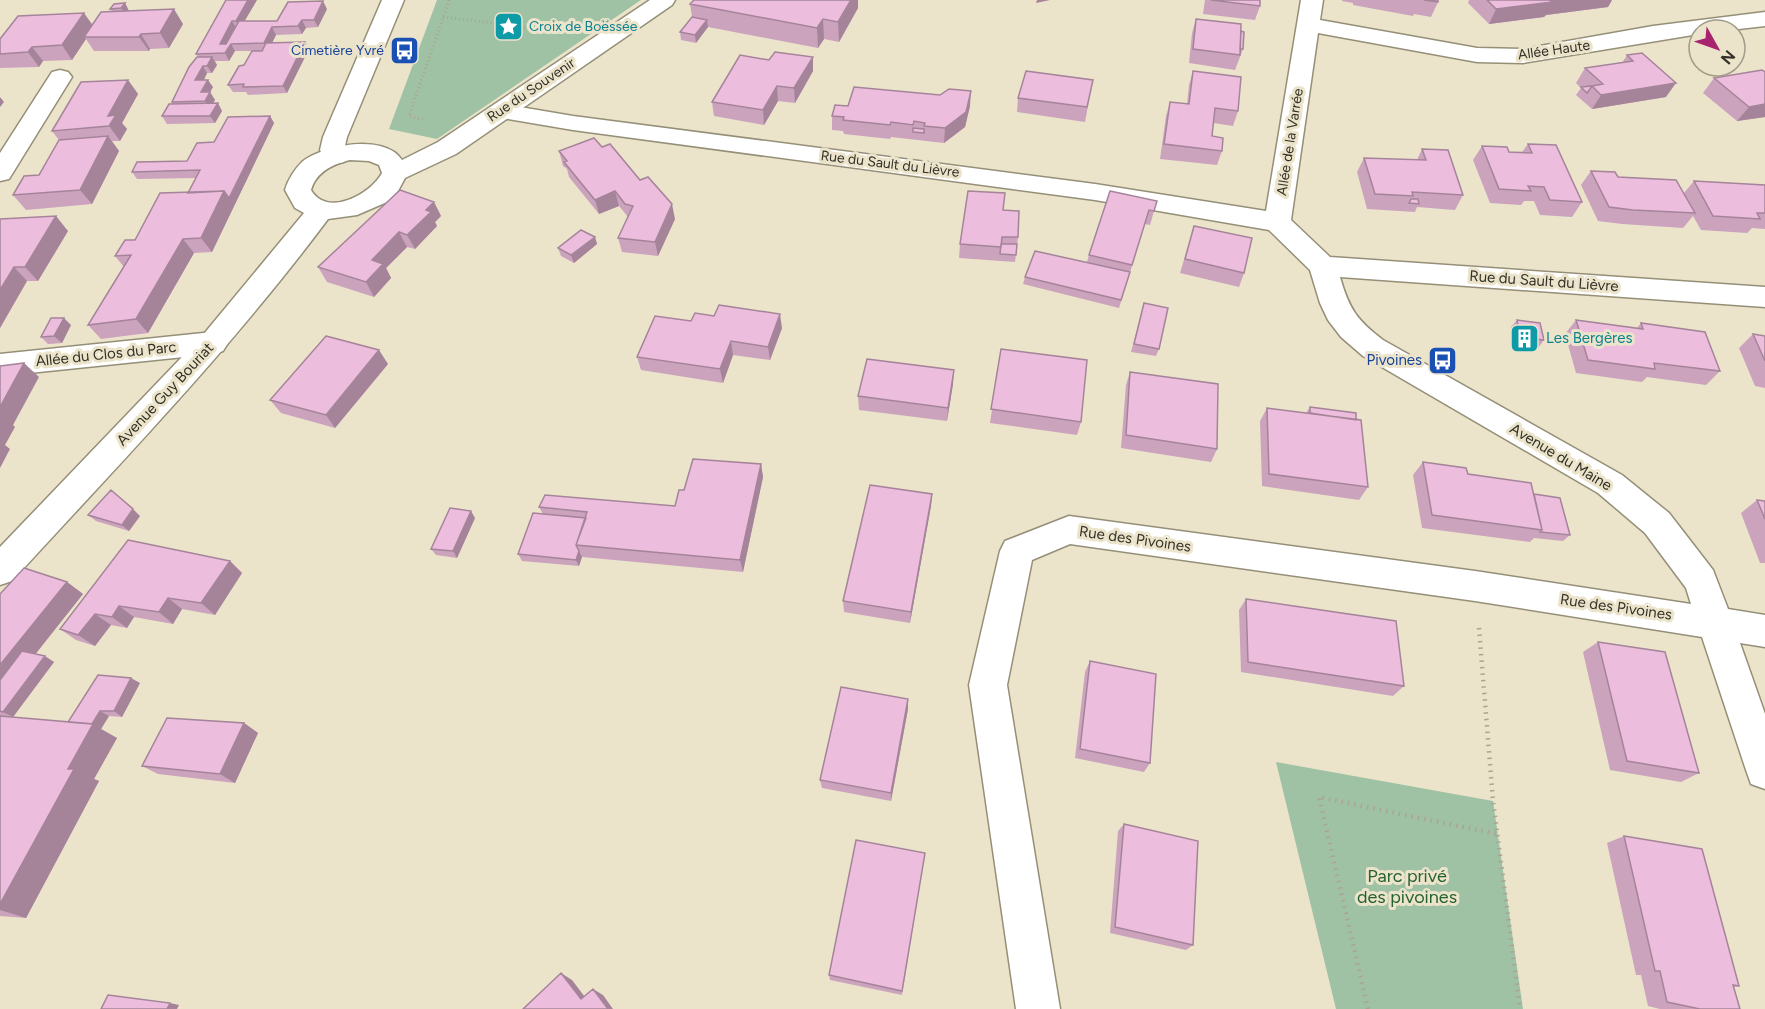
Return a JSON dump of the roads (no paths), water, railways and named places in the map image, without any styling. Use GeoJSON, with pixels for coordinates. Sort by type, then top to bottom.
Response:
{"type":"FeatureCollection","features":[{"type":"Feature","properties":{"kind":"street"},"geometry":{"type":"LineString","coordinates":[[335,156],[332,150],[335,138],[393,0]]}},
{"type":"Feature","properties":{"kind":"street","name":"Rue du Souvenir"},"geometry":{"type":"LineString","coordinates":[[395,173],[447,148],[664,0]]}},
{"type":"Feature","properties":{"kind":"street","name":"Allée de la Varrée"},"geometry":{"type":"LineString","coordinates":[[1277,222],[1311,0]]}},
{"type":"Feature","properties":{"kind":"street","name":"Allée Haute"},"geometry":{"type":"LineString","coordinates":[[1308,25],[1477,55],[1523,56],[1653,33],[1765,19]]}},
{"type":"Feature","properties":{"kind":"street"},"geometry":{"type":"LineString","coordinates":[[0,173],[60,77]]}},
{"type":"Feature","properties":{"kind":"street","name":"Rue du Sault du Lièvre"},"geometry":{"type":"LineString","coordinates":[[501,111],[573,123],[1095,192],[1277,222]]}},
{"type":"Feature","properties":{"kind":"street"},"geometry":{"type":"LineString","coordinates":[[358,152],[373,153],[389,160],[395,173],[386,190],[368,203],[345,210],[321,210],[302,200],[299,185],[309,170],[335,156],[358,152]]}},
{"type":"Feature","properties":{"kind":"street","name":"Avenue Guy Bouriat"},"geometry":{"type":"LineString","coordinates":[[0,570],[213,344],[306,232],[321,210]]}},
{"type":"Feature","properties":{"kind":"street"},"geometry":{"type":"LineString","coordinates":[[1277,222],[1323,266]]}},
{"type":"Feature","properties":{"kind":"street","name":"Rue du Sault du Lièvre"},"geometry":{"type":"LineString","coordinates":[[1323,266],[1765,297]]}},
{"type":"Feature","properties":{"kind":"street","name":"Avenue du Maine"},"geometry":{"type":"LineString","coordinates":[[1323,266],[1336,313],[1353,333],[1373,348],[1610,484],[1658,523],[1701,581],[1765,770]]}},
{"type":"Feature","properties":{"kind":"street","name":"Allée du Clos du Parc"},"geometry":{"type":"LineString","coordinates":[[0,365],[213,344]]}},
{"type":"Feature","properties":{"kind":"street","name":"Rue des Pivoines"},"geometry":{"type":"LineString","coordinates":[[1038,1009],[988,685],[1017,551],[1069,530],[1475,586],[1765,631]]}},
{"type":"Feature","properties":{"kind":"place","name":"Croix de Boëssée"},"geometry":{"type":"Point","coordinates":[508,26]}},
{"type":"Feature","properties":{"kind":"place","name":"Cimetière Yvré"},"geometry":{"type":"Point","coordinates":[405,50]}},
{"type":"Feature","properties":{"kind":"place","name":"Les Bergères"},"geometry":{"type":"Point","coordinates":[1525,338]}},
{"type":"Feature","properties":{"kind":"place","name":"Pivoines"},"geometry":{"type":"Point","coordinates":[1443,360]}},
{"type":"Feature","properties":{"kind":"park label","name":"Parc privé des pivoines"},"geometry":{"type":"Point","coordinates":[1407,886]}}]}
